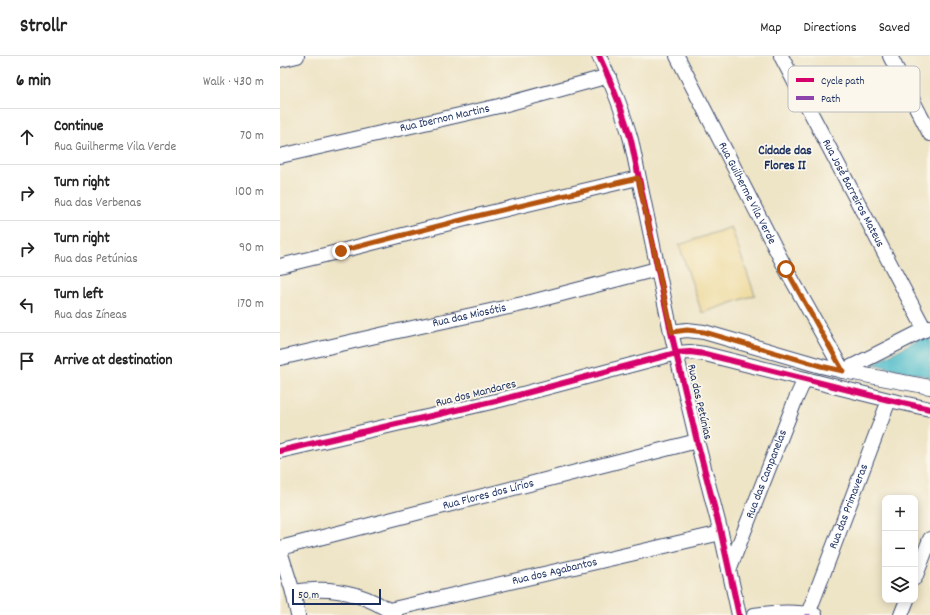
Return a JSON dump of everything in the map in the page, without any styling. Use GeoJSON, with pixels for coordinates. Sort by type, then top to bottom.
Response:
{"type":"FeatureCollection","features":[{"type":"Feature","properties":{"kind":"street"},"geometry":{"type":"LineString","coordinates":[[280,60],[297,56]]}},
{"type":"Feature","properties":{"kind":"street","name":"Rua das Petúnias"},"geometry":{"type":"LineString","coordinates":[[600,56],[625,119],[676,353],[739,615]]}},
{"type":"Feature","properties":{"kind":"street","name":"Rua Guilherme Vila Verde"},"geometry":{"type":"LineString","coordinates":[[677,56],[786,269],[843,371]]}},
{"type":"Feature","properties":{"kind":"street","name":"Rua José Barreiros Mateus"},"geometry":{"type":"LineString","coordinates":[[781,56],[788,69]]}},
{"type":"Feature","properties":{"kind":"street"},"geometry":{"type":"LineString","coordinates":[[890,56],[896,66]]}},
{"type":"Feature","properties":{"kind":"street","name":"Rua Ibernon Martins"},"geometry":{"type":"LineString","coordinates":[[280,156],[499,106],[608,76]]}},
{"type":"Feature","properties":{"kind":"street","name":"Rua José Barreiros Mateus"},"geometry":{"type":"LineString","coordinates":[[811,112],[928,329]]}},
{"type":"Feature","properties":{"kind":"street"},"geometry":{"type":"LineString","coordinates":[[925,113],[930,134]]}},
{"type":"Feature","properties":{"kind":"street"},"geometry":{"type":"LineString","coordinates":[[280,266],[481,215],[638,178]]}},
{"type":"Feature","properties":{"kind":"street","name":"Rua das Miosótis"},"geometry":{"type":"LineString","coordinates":[[280,358],[389,332],[527,303],[657,269]]}},
{"type":"Feature","properties":{"kind":"street"},"geometry":{"type":"LineString","coordinates":[[839,387],[843,371],[928,329]]}},
{"type":"Feature","properties":{"kind":"street"},"geometry":{"type":"LineString","coordinates":[[672,332],[687,330],[704,332],[821,366],[930,387]]}},
{"type":"Feature","properties":{"kind":"street","name":"Rua dos Mandares"},"geometry":{"type":"LineString","coordinates":[[280,451],[500,400],[676,353],[690,352],[705,354],[930,409]]}},
{"type":"Feature","properties":{"kind":"street","name":"Rua das Campanelas"},"geometry":{"type":"LineString","coordinates":[[729,570],[805,379]]}},
{"type":"Feature","properties":{"kind":"street","name":"Rua das Primaveras"},"geometry":{"type":"LineString","coordinates":[[811,614],[889,400]]}},
{"type":"Feature","properties":{"kind":"street","name":"Rua Flores dos Lírios"},"geometry":{"type":"LineString","coordinates":[[280,550],[697,441]]}},
{"type":"Feature","properties":{"kind":"street","name":"Rua dos Agabantos"},"geometry":{"type":"LineString","coordinates":[[392,613],[720,533]]}},
{"type":"Feature","properties":{"kind":"street"},"geometry":{"type":"LineString","coordinates":[[918,570],[930,539]]}},
{"type":"Feature","properties":{"kind":"street"},"geometry":{"type":"LineString","coordinates":[[280,550],[293,592],[298,615]]}},
{"type":"Feature","properties":{"kind":"street"},"geometry":{"type":"LineString","coordinates":[[293,592],[333,590],[352,594],[371,601],[392,613]]}},
{"type":"Feature","properties":{"kind":"street"},"geometry":{"type":"LineString","coordinates":[[901,615],[906,603]]}},
{"type":"Feature","properties":{"kind":"street"},"geometry":{"type":"LineString","coordinates":[[754,615],[782,612],[811,614]]}},
{"type":"Feature","properties":{"kind":"sand"},"geometry":{"type":"Polygon","coordinates":[[[731,227],[755,295],[702,313],[679,245],[731,227]]]}},
{"type":"Feature","properties":{"kind":"water"},"geometry":{"type":"Polygon","coordinates":[[[930,333],[930,377],[873,364],[930,333]]]}},
{"type":"Feature","properties":{"kind":"cycle path"},"geometry":{"type":"LineString","coordinates":[[599,56],[617,98],[631,140],[671,332],[721,533],[739,615]]}},
{"type":"Feature","properties":{"kind":"cycle path"},"geometry":{"type":"LineString","coordinates":[[280,451],[500,400],[676,353],[690,352],[705,354],[930,409]]}},
{"type":"Feature","properties":{"kind":"district","name":"Cidade das Flores II"},"geometry":{"type":"Point","coordinates":[785,158]}},
{"type":"Feature","properties":{"kind":"route"},"geometry":{"type":"LineString","coordinates":[[341,251],[481,215],[638,178],[672,332],[687,330],[704,332],[843,371],[786,269]]}}]}
